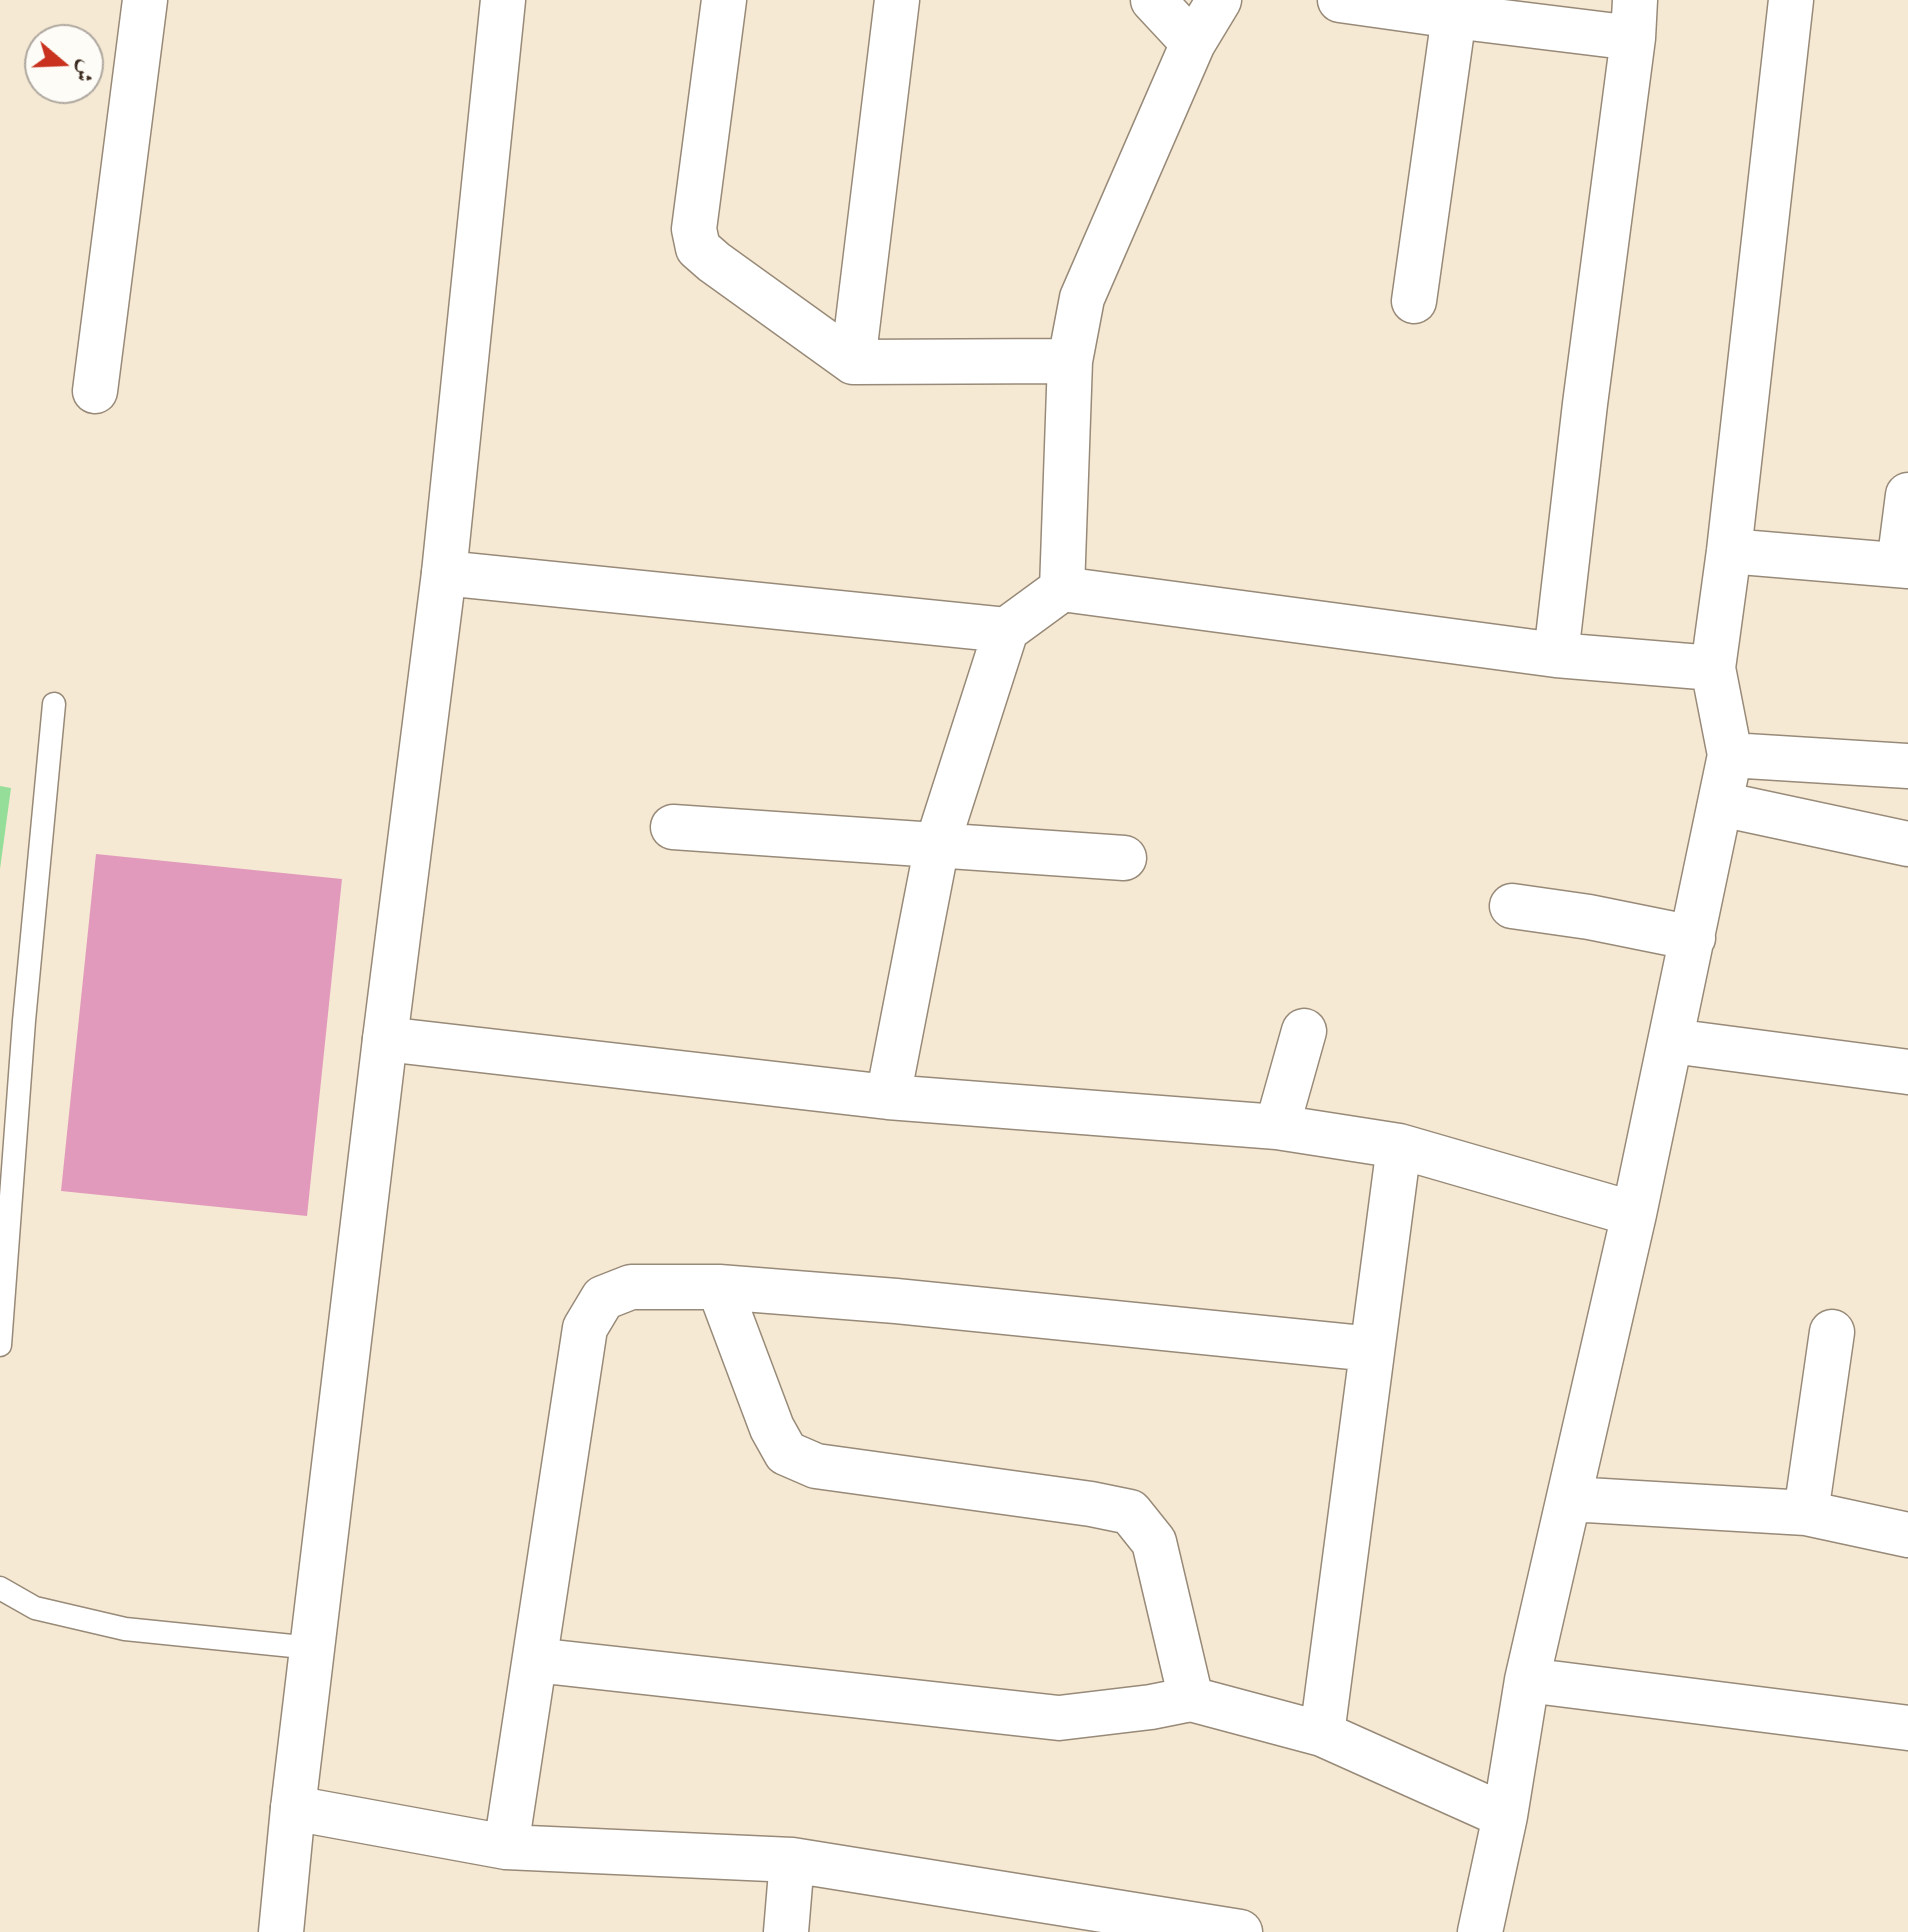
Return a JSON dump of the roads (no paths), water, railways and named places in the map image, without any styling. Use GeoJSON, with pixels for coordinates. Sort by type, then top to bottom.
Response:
{"type":"FeatureCollection","features":[{"type":"Feature","properties":{"kind":"street"},"geometry":{"type":"LineString","coordinates":[[95,391],[145,0]]}},
{"type":"Feature","properties":{"kind":"street"},"geometry":{"type":"LineString","coordinates":[[281,1932],[293,1808],[385,1039],[444,573],[503,0]]}},
{"type":"Feature","properties":{"kind":"street"},"geometry":{"type":"LineString","coordinates":[[724,0],[694,229],[698,248],[853,362],[1070,361]]}},
{"type":"Feature","properties":{"kind":"street"},"geometry":{"type":"LineString","coordinates":[[853,362],[897,0]]}},
{"type":"Feature","properties":{"kind":"street"},"geometry":{"type":"LineString","coordinates":[[1153,0],[1193,43]]}},
{"type":"Feature","properties":{"kind":"street"},"geometry":{"type":"LineString","coordinates":[[1062,589],[1070,361],[1082,298],[1193,43],[1219,0]]}},
{"type":"Feature","properties":{"kind":"street"},"geometry":{"type":"LineString","coordinates":[[1340,0],[1454,16],[1634,19],[1556,655]]}},
{"type":"Feature","properties":{"kind":"street"},"geometry":{"type":"LineString","coordinates":[[1480,1932],[1505,1816],[1527,1680],[1672,1041],[1730,755],[1713,668],[1791,0]]}},
{"type":"Feature","properties":{"kind":"street"},"geometry":{"type":"LineString","coordinates":[[1414,301],[1454,16]]}},
{"type":"Feature","properties":{"kind":"street"},"geometry":{"type":"LineString","coordinates":[[1729,551],[1903,565],[1908,495]]}},
{"type":"Feature","properties":{"kind":"street"},"geometry":{"type":"LineString","coordinates":[[444,573],[1006,630]]}},
{"type":"Feature","properties":{"kind":"street"},"geometry":{"type":"LineString","coordinates":[[888,1097],[937,845],[1006,630],[1062,589],[1556,655],[1713,668]]}},
{"type":"Feature","properties":{"kind":"street"},"geometry":{"type":"LineString","coordinates":[[1730,755],[1908,766]]}},
{"type":"Feature","properties":{"kind":"street"},"geometry":{"type":"LineString","coordinates":[[1721,804],[1908,844]]}},
{"type":"Feature","properties":{"kind":"street"},"geometry":{"type":"LineString","coordinates":[[673,827],[1124,858]]}},
{"type":"Feature","properties":{"kind":"street"},"geometry":{"type":"LineString","coordinates":[[1512,906],[1589,917],[1693,938]]}},
{"type":"Feature","properties":{"kind":"street"},"geometry":{"type":"LineString","coordinates":[[1277,1127],[1304,1031]]}},
{"type":"Feature","properties":{"kind":"street"},"geometry":{"type":"LineString","coordinates":[[385,1039],[888,1097],[1277,1127],[1399,1146],[1634,1214]]}},
{"type":"Feature","properties":{"kind":"street"},"geometry":{"type":"LineString","coordinates":[[1672,1041],[1908,1072]]}},
{"type":"Feature","properties":{"kind":"street"},"geometry":{"type":"LineString","coordinates":[[1322,1734],[1399,1146]]}},
{"type":"Feature","properties":{"kind":"street"},"geometry":{"type":"LineString","coordinates":[[506,1847],[585,1328],[603,1298],[631,1287],[719,1287],[896,1301],[1372,1349]]}},
{"type":"Feature","properties":{"kind":"street"},"geometry":{"type":"LineString","coordinates":[[719,1287],[772,1428],[786,1453],[816,1466],[1130,1512],[1154,1542],[1191,1699]]}},
{"type":"Feature","properties":{"kind":"street"},"geometry":{"type":"LineString","coordinates":[[1806,1513],[1832,1332]]}},
{"type":"Feature","properties":{"kind":"street"},"geometry":{"type":"LineString","coordinates":[[1570,1499],[1806,1513],[1908,1535]]}},
{"type":"Feature","properties":{"kind":"street"},"geometry":{"type":"LineString","coordinates":[[535,1660],[1059,1718],[1191,1699],[1322,1734],[1505,1816]]}},
{"type":"Feature","properties":{"kind":"street"},"geometry":{"type":"LineString","coordinates":[[1527,1680],[1908,1728]]}},
{"type":"Feature","properties":{"kind":"street"},"geometry":{"type":"LineString","coordinates":[[293,1808],[506,1847],[792,1860],[1240,1932]]}},
{"type":"Feature","properties":{"kind":"street"},"geometry":{"type":"LineString","coordinates":[[786,1932],[792,1860]]}},
{"type":"Feature","properties":{"kind":"lane"},"geometry":{"type":"LineString","coordinates":[[0,1345],[24,1021],[54,704]]}},
{"type":"Feature","properties":{"kind":"lane"},"geometry":{"type":"LineString","coordinates":[[0,1588],[35,1608],[125,1629],[312,1648]]}}]}
